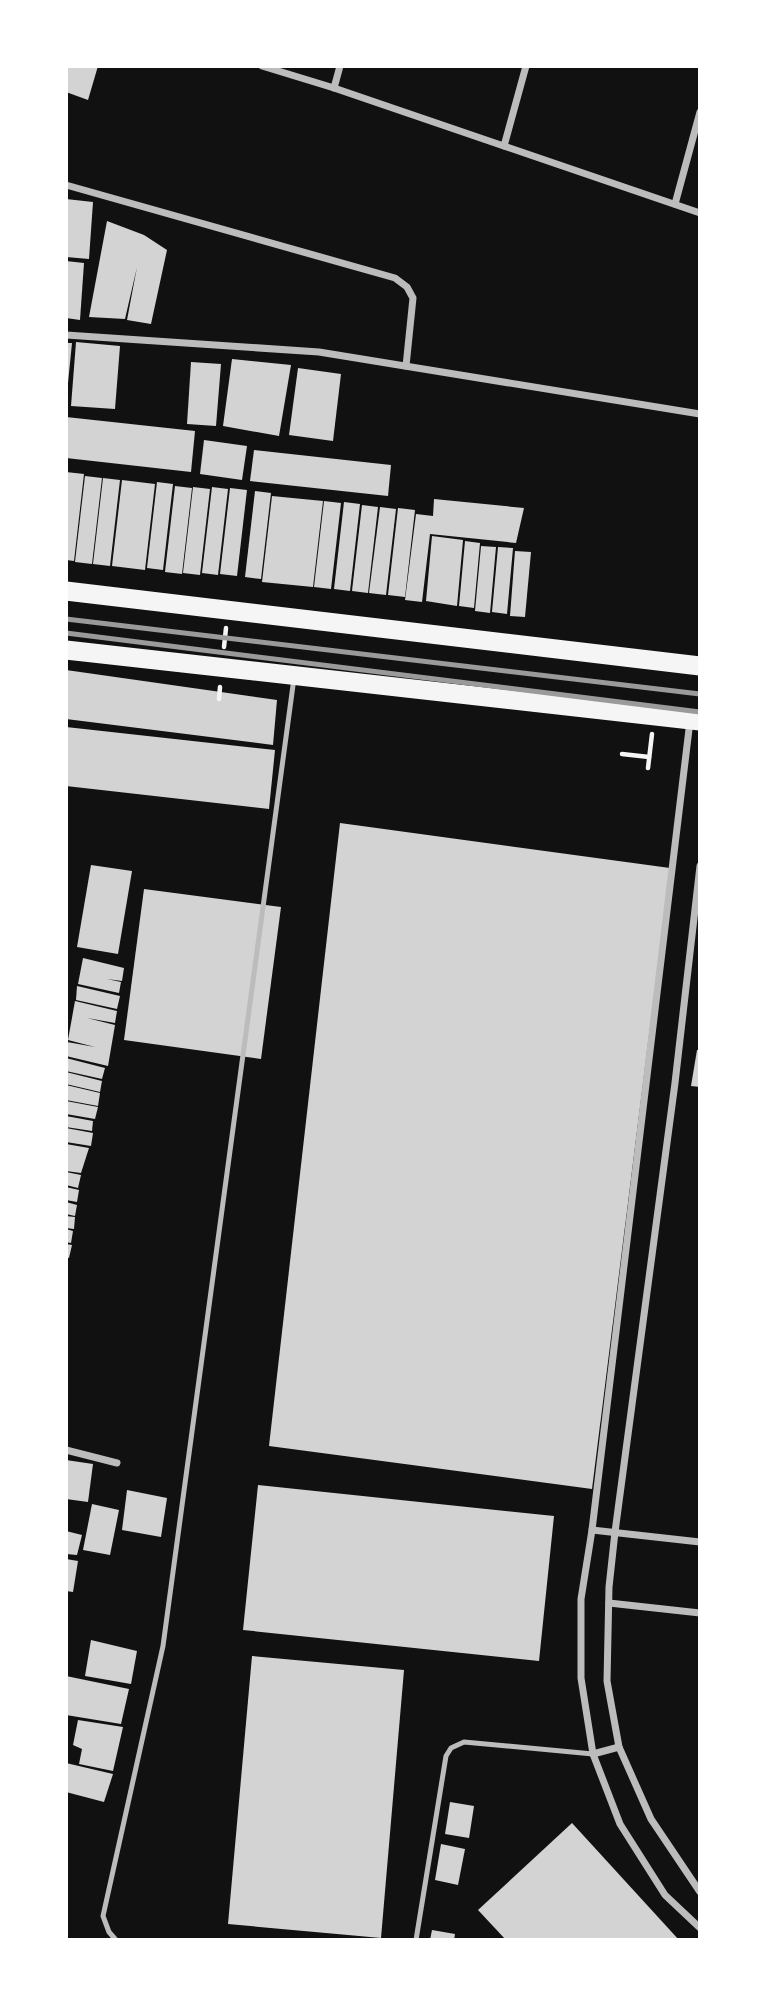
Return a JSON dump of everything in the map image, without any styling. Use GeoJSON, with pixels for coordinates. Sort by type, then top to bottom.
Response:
{"type":"FeatureCollection","features":[{"type":"Feature","properties":{"kind":"highway"},"geometry":{"type":"LineString","coordinates":[[66,591],[699,666]]}},
{"type":"Feature","properties":{"kind":"highway"},"geometry":{"type":"LineString","coordinates":[[66,650],[696,722]]}},
{"type":"Feature","properties":{"kind":"street"},"geometry":{"type":"LineString","coordinates":[[262,66],[334,88],[699,213]]}},
{"type":"Feature","properties":{"kind":"street"},"geometry":{"type":"LineString","coordinates":[[334,88],[340,66]]}},
{"type":"Feature","properties":{"kind":"street"},"geometry":{"type":"LineString","coordinates":[[504,146],[526,66]]}},
{"type":"Feature","properties":{"kind":"street"},"geometry":{"type":"LineString","coordinates":[[675,204],[699,112]]}},
{"type":"Feature","properties":{"kind":"street"},"geometry":{"type":"LineString","coordinates":[[66,185],[395,278],[414,298],[406,366]]}},
{"type":"Feature","properties":{"kind":"street"},"geometry":{"type":"LineString","coordinates":[[66,335],[318,352],[699,414]]}},
{"type":"Feature","properties":{"kind":"street"},"geometry":{"type":"LineString","coordinates":[[696,722],[581,1599],[581,1678],[593,1754],[620,1824],[665,1895],[699,1928]]}},
{"type":"Feature","properties":{"kind":"street"},"geometry":{"type":"LineString","coordinates":[[699,866],[675,1083],[615,1532],[609,1603],[607,1681],[619,1748],[650,1819],[699,1892]]}},
{"type":"Feature","properties":{"kind":"street"},"geometry":{"type":"LineString","coordinates":[[66,1450],[117,1463]]}},
{"type":"Feature","properties":{"kind":"street"},"geometry":{"type":"LineString","coordinates":[[592,1530],[699,1542]]}},
{"type":"Feature","properties":{"kind":"street"},"geometry":{"type":"LineString","coordinates":[[609,1603],[699,1613]]}},
{"type":"Feature","properties":{"kind":"street"},"geometry":{"type":"LineString","coordinates":[[593,1754],[619,1748]]}},
{"type":"Feature","properties":{"kind":"lane"},"geometry":{"type":"LineString","coordinates":[[116,1940],[109,1932],[103,1916],[163,1646],[295,675]]}},
{"type":"Feature","properties":{"kind":"lane"},"geometry":{"type":"LineString","coordinates":[[416,1940],[446,1756],[451,1748],[464,1742],[593,1754]]}},
{"type":"Feature","properties":{"kind":"path"},"geometry":{"type":"LineString","coordinates":[[622,754],[649,757]]}},
{"type":"Feature","properties":{"kind":"building"},"geometry":{"type":"Polygon","coordinates":[[[66,66],[98,66],[88,100],[66,92],[66,66]]]}},
{"type":"Feature","properties":{"kind":"building"},"geometry":{"type":"Polygon","coordinates":[[[66,199],[93,202],[89,259],[66,257],[66,199]]]}},
{"type":"Feature","properties":{"kind":"building"},"geometry":{"type":"Polygon","coordinates":[[[107,221],[144,235],[167,250],[151,324],[127,320],[137,267],[125,319],[89,317],[107,221]]]}},
{"type":"Feature","properties":{"kind":"building"},"geometry":{"type":"Polygon","coordinates":[[[66,261],[84,263],[80,320],[66,318],[66,261]]]}},
{"type":"Feature","properties":{"kind":"building"},"geometry":{"type":"Polygon","coordinates":[[[76,342],[120,346],[115,409],[71,406],[76,342]]]}},
{"type":"Feature","properties":{"kind":"building"},"geometry":{"type":"Polygon","coordinates":[[[66,343],[72,343],[68,383],[66,383],[66,343]]]}},
{"type":"Feature","properties":{"kind":"building"},"geometry":{"type":"Polygon","coordinates":[[[232,359],[291,365],[279,436],[223,426],[232,359]]]}},
{"type":"Feature","properties":{"kind":"building"},"geometry":{"type":"Polygon","coordinates":[[[191,362],[221,364],[216,426],[187,424],[191,362]]]}},
{"type":"Feature","properties":{"kind":"building"},"geometry":{"type":"Polygon","coordinates":[[[298,368],[341,374],[333,441],[289,435],[298,368]]]}},
{"type":"Feature","properties":{"kind":"building"},"geometry":{"type":"Polygon","coordinates":[[[66,417],[195,431],[191,472],[66,458],[66,417]]]}},
{"type":"Feature","properties":{"kind":"building"},"geometry":{"type":"Polygon","coordinates":[[[204,440],[247,446],[242,480],[200,474],[204,440]]]}},
{"type":"Feature","properties":{"kind":"building"},"geometry":{"type":"Polygon","coordinates":[[[254,450],[391,465],[388,496],[250,481],[254,450]]]}},
{"type":"Feature","properties":{"kind":"building"},"geometry":{"type":"Polygon","coordinates":[[[66,472],[84,474],[74,561],[66,560],[66,472]]]}},
{"type":"Feature","properties":{"kind":"building"},"geometry":{"type":"Polygon","coordinates":[[[85,476],[102,478],[92,564],[75,562],[85,476]]]}},
{"type":"Feature","properties":{"kind":"building"},"geometry":{"type":"Polygon","coordinates":[[[103,478],[120,480],[110,566],[93,564],[103,478]]]}},
{"type":"Feature","properties":{"kind":"building"},"geometry":{"type":"Polygon","coordinates":[[[122,480],[155,484],[145,570],[112,566],[122,480]]]}},
{"type":"Feature","properties":{"kind":"building"},"geometry":{"type":"Polygon","coordinates":[[[157,482],[173,484],[163,570],[147,568],[157,482]]]}},
{"type":"Feature","properties":{"kind":"building"},"geometry":{"type":"Polygon","coordinates":[[[175,486],[192,488],[182,574],[165,572],[175,486]]]}},
{"type":"Feature","properties":{"kind":"building"},"geometry":{"type":"Polygon","coordinates":[[[193,487],[210,489],[200,575],[183,573],[193,487]]]}},
{"type":"Feature","properties":{"kind":"building"},"geometry":{"type":"Polygon","coordinates":[[[212,487],[228,489],[218,575],[202,573],[212,487]]]}},
{"type":"Feature","properties":{"kind":"building"},"geometry":{"type":"Polygon","coordinates":[[[230,488],[247,490],[237,576],[220,574],[230,488]]]}},
{"type":"Feature","properties":{"kind":"building"},"geometry":{"type":"Polygon","coordinates":[[[255,491],[271,493],[261,579],[245,577],[255,491]]]}},
{"type":"Feature","properties":{"kind":"building"},"geometry":{"type":"Polygon","coordinates":[[[272,496],[323,501],[313,587],[262,582],[272,496]]]}},
{"type":"Feature","properties":{"kind":"building"},"geometry":{"type":"Polygon","coordinates":[[[434,499],[524,508],[516,543],[430,534],[422,602],[405,600],[416,514],[433,516],[434,499]]]}},
{"type":"Feature","properties":{"kind":"building"},"geometry":{"type":"Polygon","coordinates":[[[324,501],[341,503],[331,589],[314,587],[324,501]]]}},
{"type":"Feature","properties":{"kind":"building"},"geometry":{"type":"Polygon","coordinates":[[[344,502],[360,504],[350,591],[334,589],[344,502]]]}},
{"type":"Feature","properties":{"kind":"building"},"geometry":{"type":"Polygon","coordinates":[[[362,505],[378,507],[368,593],[352,591],[362,505]]]}},
{"type":"Feature","properties":{"kind":"building"},"geometry":{"type":"Polygon","coordinates":[[[380,507],[396,509],[386,595],[369,593],[380,507]]]}},
{"type":"Feature","properties":{"kind":"building"},"geometry":{"type":"Polygon","coordinates":[[[398,508],[415,510],[405,597],[388,595],[398,508]]]}},
{"type":"Feature","properties":{"kind":"building"},"geometry":{"type":"Polygon","coordinates":[[[432,536],[463,540],[457,606],[426,601],[432,536]]]}},
{"type":"Feature","properties":{"kind":"building"},"geometry":{"type":"Polygon","coordinates":[[[465,541],[480,543],[474,608],[459,606],[465,541]]]}},
{"type":"Feature","properties":{"kind":"building"},"geometry":{"type":"Polygon","coordinates":[[[481,546],[496,547],[490,613],[475,611],[481,546]]]}},
{"type":"Feature","properties":{"kind":"building"},"geometry":{"type":"Polygon","coordinates":[[[498,547],[513,548],[507,614],[492,612],[498,547]]]}},
{"type":"Feature","properties":{"kind":"building"},"geometry":{"type":"Polygon","coordinates":[[[515,551],[531,552],[525,617],[510,616],[515,551]]]}},
{"type":"Feature","properties":{"kind":"building"},"geometry":{"type":"Polygon","coordinates":[[[66,670],[277,700],[273,745],[66,719],[66,670]]]}},
{"type":"Feature","properties":{"kind":"building"},"geometry":{"type":"Polygon","coordinates":[[[66,727],[275,750],[269,809],[66,786],[66,727]]]}},
{"type":"Feature","properties":{"kind":"building"},"geometry":{"type":"Polygon","coordinates":[[[340,823],[670,868],[592,1489],[269,1446],[340,823]]]}},
{"type":"Feature","properties":{"kind":"building"},"geometry":{"type":"Polygon","coordinates":[[[91,865],[132,871],[118,954],[77,947],[91,865]]]}},
{"type":"Feature","properties":{"kind":"building"},"geometry":{"type":"Polygon","coordinates":[[[144,889],[281,907],[261,1059],[124,1040],[144,889]]]}},
{"type":"Feature","properties":{"kind":"building"},"geometry":{"type":"Polygon","coordinates":[[[83,958],[124,968],[122,981],[107,979],[121,982],[119,993],[78,984],[83,958]]]}},
{"type":"Feature","properties":{"kind":"building"},"geometry":{"type":"Polygon","coordinates":[[[77,986],[120,996],[117,1009],[76,1000],[77,986]]]}},
{"type":"Feature","properties":{"kind":"building"},"geometry":{"type":"Polygon","coordinates":[[[75,1001],[117,1011],[115,1023],[87,1018],[115,1025],[108,1066],[66,1056],[67,1042],[95,1047],[68,1040],[75,1001]]]}},
{"type":"Feature","properties":{"kind":"building"},"geometry":{"type":"Polygon","coordinates":[[[697,1050],[700,1050],[700,1087],[691,1086],[697,1050]]]}},
{"type":"Feature","properties":{"kind":"building"},"geometry":{"type":"Polygon","coordinates":[[[66,1058],[105,1068],[102,1079],[66,1071],[66,1058]]]}},
{"type":"Feature","properties":{"kind":"building"},"geometry":{"type":"Polygon","coordinates":[[[66,1072],[102,1081],[100,1092],[66,1084],[66,1072]]]}},
{"type":"Feature","properties":{"kind":"building"},"geometry":{"type":"Polygon","coordinates":[[[66,1085],[100,1093],[98,1106],[66,1100],[66,1085]]]}},
{"type":"Feature","properties":{"kind":"building"},"geometry":{"type":"Polygon","coordinates":[[[66,1101],[98,1107],[95,1119],[66,1114],[66,1101]]]}},
{"type":"Feature","properties":{"kind":"building"},"geometry":{"type":"Polygon","coordinates":[[[66,1116],[93,1121],[92,1131],[66,1127],[66,1116]]]}},
{"type":"Feature","properties":{"kind":"building"},"geometry":{"type":"Polygon","coordinates":[[[66,1128],[93,1133],[91,1146],[66,1142],[66,1128]]]}},
{"type":"Feature","properties":{"kind":"building"},"geometry":{"type":"Polygon","coordinates":[[[66,1144],[89,1148],[81,1173],[66,1171],[66,1144]]]}},
{"type":"Feature","properties":{"kind":"building"},"geometry":{"type":"Polygon","coordinates":[[[66,1172],[81,1175],[78,1188],[66,1185],[66,1172]]]}},
{"type":"Feature","properties":{"kind":"building"},"geometry":{"type":"Polygon","coordinates":[[[66,1187],[79,1190],[77,1202],[66,1200],[66,1187]]]}},
{"type":"Feature","properties":{"kind":"building"},"geometry":{"type":"Polygon","coordinates":[[[66,1202],[77,1205],[75,1216],[66,1214],[66,1202]]]}},
{"type":"Feature","properties":{"kind":"building"},"geometry":{"type":"Polygon","coordinates":[[[66,1216],[75,1217],[74,1229],[66,1228],[66,1216]]]}},
{"type":"Feature","properties":{"kind":"building"},"geometry":{"type":"Polygon","coordinates":[[[66,1229],[73,1231],[71,1243],[66,1242],[66,1229]]]}},
{"type":"Feature","properties":{"kind":"building"},"geometry":{"type":"Polygon","coordinates":[[[66,1244],[72,1245],[69,1258],[66,1257],[66,1244]]]}},
{"type":"Feature","properties":{"kind":"building"},"geometry":{"type":"Polygon","coordinates":[[[66,1460],[93,1464],[88,1502],[66,1499],[66,1460]]]}},
{"type":"Feature","properties":{"kind":"building"},"geometry":{"type":"Polygon","coordinates":[[[258,1485],[554,1516],[539,1661],[243,1630],[258,1485]]]}},
{"type":"Feature","properties":{"kind":"building"},"geometry":{"type":"Polygon","coordinates":[[[127,1490],[167,1498],[161,1537],[122,1530],[127,1490]]]}},
{"type":"Feature","properties":{"kind":"building"},"geometry":{"type":"Polygon","coordinates":[[[92,1504],[119,1510],[110,1555],[83,1550],[92,1504]]]}},
{"type":"Feature","properties":{"kind":"building"},"geometry":{"type":"Polygon","coordinates":[[[66,1531],[82,1535],[77,1555],[66,1554],[66,1531]]]}},
{"type":"Feature","properties":{"kind":"building"},"geometry":{"type":"Polygon","coordinates":[[[66,1559],[78,1561],[73,1592],[66,1591],[66,1559]]]}},
{"type":"Feature","properties":{"kind":"building"},"geometry":{"type":"Polygon","coordinates":[[[91,1640],[137,1651],[131,1684],[85,1676],[91,1640]]]}},
{"type":"Feature","properties":{"kind":"building"},"geometry":{"type":"Polygon","coordinates":[[[252,1656],[404,1670],[381,1938],[228,1924],[252,1656]]]}},
{"type":"Feature","properties":{"kind":"building"},"geometry":{"type":"Polygon","coordinates":[[[66,1676],[129,1689],[121,1724],[66,1715],[66,1676]]]}},
{"type":"Feature","properties":{"kind":"building"},"geometry":{"type":"Polygon","coordinates":[[[78,1720],[123,1727],[113,1771],[79,1764],[82,1749],[73,1745],[78,1720]]]}},
{"type":"Feature","properties":{"kind":"building"},"geometry":{"type":"Polygon","coordinates":[[[66,1763],[113,1774],[104,1802],[66,1792],[66,1763]]]}},
{"type":"Feature","properties":{"kind":"building"},"geometry":{"type":"Polygon","coordinates":[[[450,1802],[474,1806],[469,1838],[445,1834],[450,1802]]]}},
{"type":"Feature","properties":{"kind":"building"},"geometry":{"type":"Polygon","coordinates":[[[572,1823],[679,1940],[506,1940],[478,1910],[572,1823]]]}},
{"type":"Feature","properties":{"kind":"building"},"geometry":{"type":"Polygon","coordinates":[[[441,1844],[465,1849],[458,1885],[435,1880],[441,1844]]]}},
{"type":"Feature","properties":{"kind":"building"},"geometry":{"type":"Polygon","coordinates":[[[432,1930],[455,1934],[454,1940],[430,1940],[432,1930]]]}},
{"type":"Feature","properties":{"kind":"railway"},"geometry":{"type":"LineString","coordinates":[[66,619],[700,694]]}},
{"type":"Feature","properties":{"kind":"railway"},"geometry":{"type":"LineString","coordinates":[[66,633],[700,712]]}}]}
